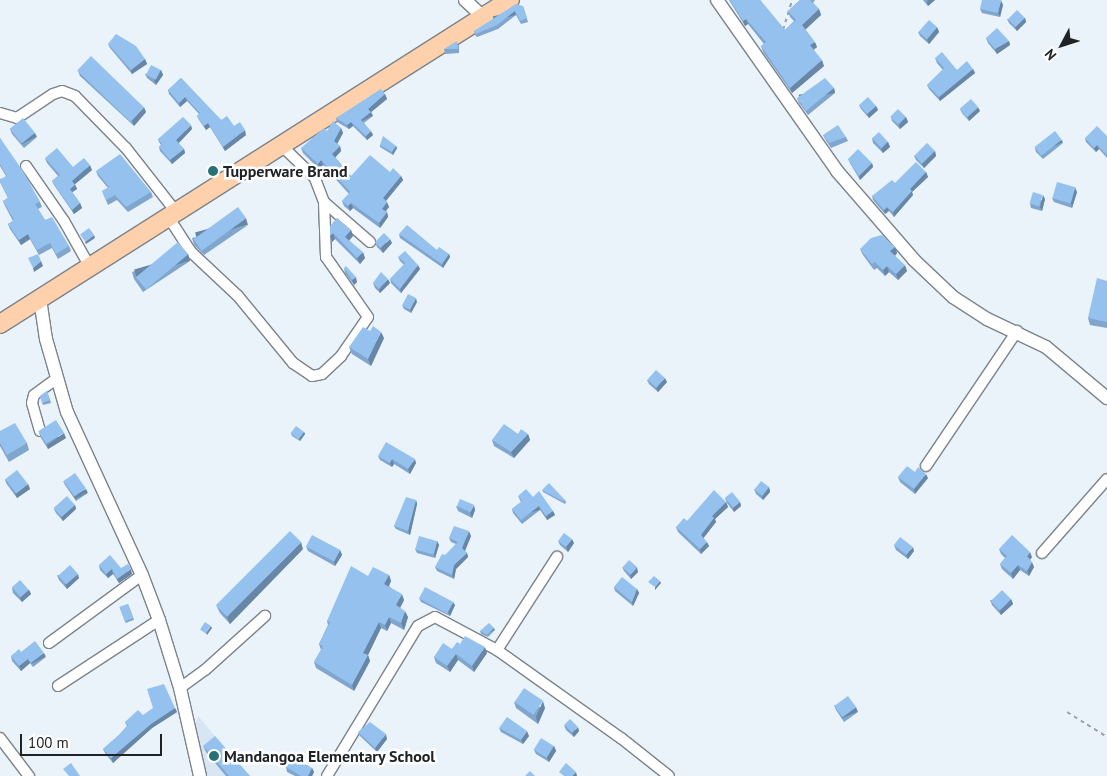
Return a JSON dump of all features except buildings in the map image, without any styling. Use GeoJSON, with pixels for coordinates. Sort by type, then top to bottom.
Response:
{"type":"FeatureCollection","features":[{"type":"Feature","properties":{"kind":"highway"},"geometry":{"type":"LineString","coordinates":[[0,324],[91,269],[281,145],[510,0]]}},
{"type":"Feature","properties":{"kind":"street"},"geometry":{"type":"LineString","coordinates":[[465,0],[483,17]]}},
{"type":"Feature","properties":{"kind":"street"},"geometry":{"type":"LineString","coordinates":[[717,0],[837,171],[870,212],[952,297],[987,319],[1017,331],[1060,357],[1107,398]]}},
{"type":"Feature","properties":{"kind":"street"},"geometry":{"type":"LineString","coordinates":[[0,113],[17,118],[53,94],[62,91],[76,96],[126,148],[173,216],[197,258],[238,296],[294,363],[312,376],[322,374],[332,366],[368,317],[326,257],[324,202],[315,178],[281,145]]}},
{"type":"Feature","properties":{"kind":"street"},"geometry":{"type":"LineString","coordinates":[[26,166],[64,221],[91,269]]}},
{"type":"Feature","properties":{"kind":"street"},"geometry":{"type":"LineString","coordinates":[[324,202],[370,242]]}},
{"type":"Feature","properties":{"kind":"street"},"geometry":{"type":"LineString","coordinates":[[40,299],[56,380],[87,458],[142,575],[160,620],[180,688],[200,776]]}},
{"type":"Feature","properties":{"kind":"street"},"geometry":{"type":"LineString","coordinates":[[926,466],[1017,331]]}},
{"type":"Feature","properties":{"kind":"street"},"geometry":{"type":"LineString","coordinates":[[40,431],[32,403],[34,395],[56,380]]}},
{"type":"Feature","properties":{"kind":"street"},"geometry":{"type":"LineString","coordinates":[[1042,553],[1107,479]]}},
{"type":"Feature","properties":{"kind":"street"},"geometry":{"type":"LineString","coordinates":[[497,650],[557,557]]}},
{"type":"Feature","properties":{"kind":"street"},"geometry":{"type":"LineString","coordinates":[[49,644],[142,575]]}},
{"type":"Feature","properties":{"kind":"street"},"geometry":{"type":"LineString","coordinates":[[180,688],[205,670],[264,616]]}},
{"type":"Feature","properties":{"kind":"street"},"geometry":{"type":"LineString","coordinates":[[327,776],[423,621],[435,617],[497,650],[621,738],[669,776]]}},
{"type":"Feature","properties":{"kind":"street"},"geometry":{"type":"LineString","coordinates":[[58,686],[160,620]]}},
{"type":"Feature","properties":{"kind":"street"},"geometry":{"type":"LineString","coordinates":[[0,738],[29,776]]}},
{"type":"Feature","properties":{"kind":"path"},"geometry":{"type":"LineString","coordinates":[[778,34],[787,26],[789,5],[792,0]]}},
{"type":"Feature","properties":{"kind":"path"},"geometry":{"type":"LineString","coordinates":[[1067,712],[1107,737]]}},
{"type":"Feature","properties":{"kind":"shaded area","name":"Mandangoa Elementary School"},"geometry":{"type":"Polygon","coordinates":[[[198,716],[249,776],[200,776],[192,736],[198,716]]]}},
{"type":"Feature","properties":{"kind":"place","name":"Tupperware Brand"},"geometry":{"type":"Point","coordinates":[213,171]}},
{"type":"Feature","properties":{"kind":"place","name":"Mandangoa Elementary School"},"geometry":{"type":"Point","coordinates":[214,756]}}]}
